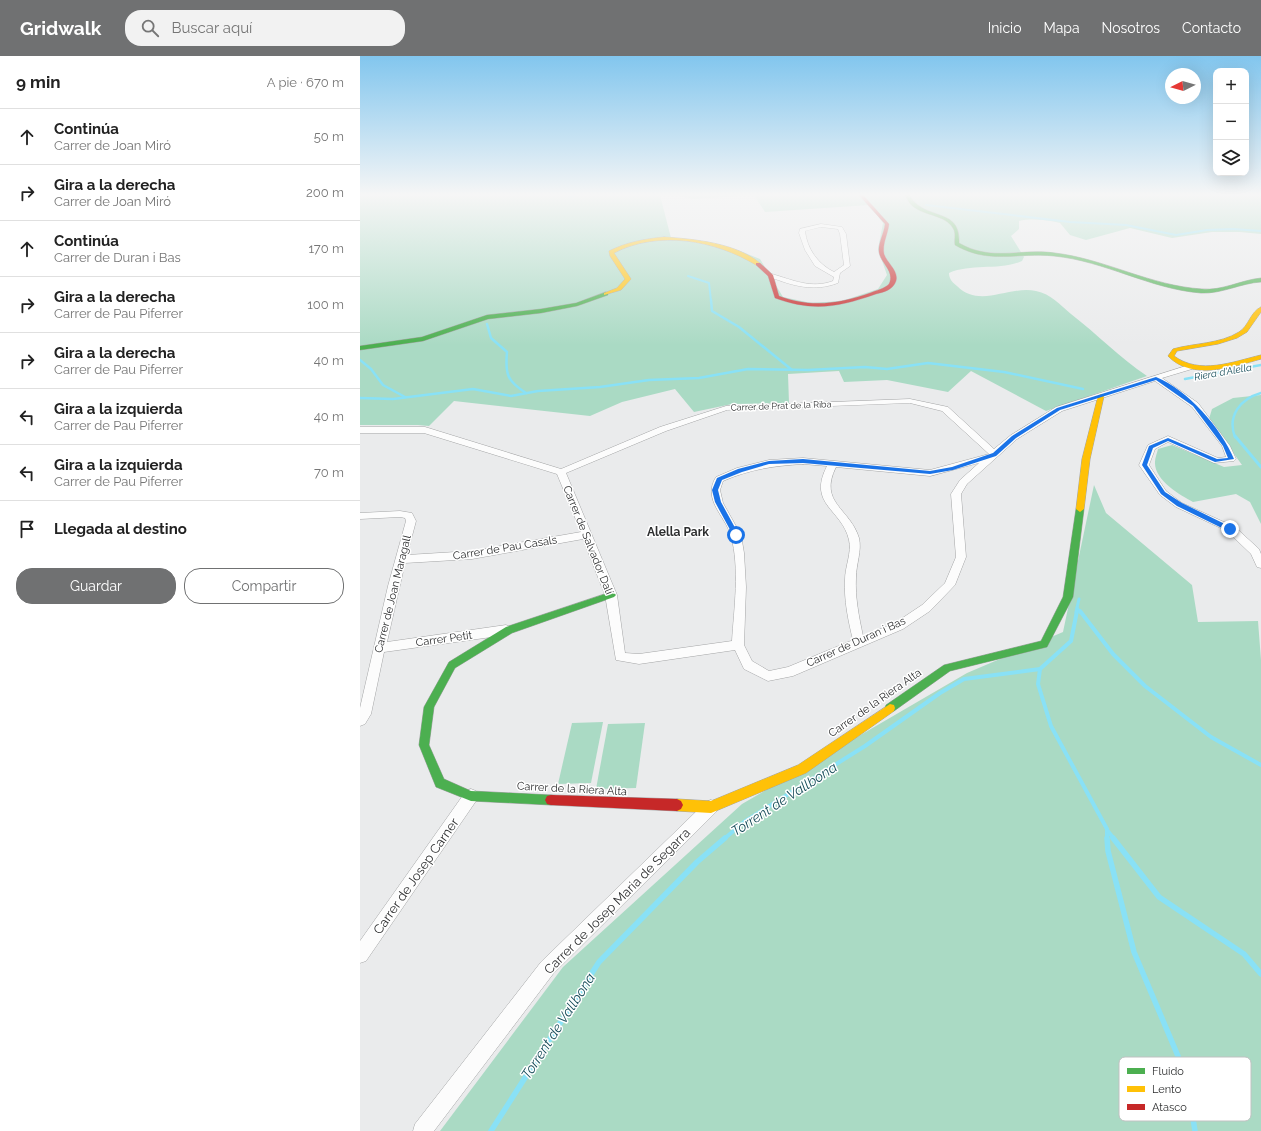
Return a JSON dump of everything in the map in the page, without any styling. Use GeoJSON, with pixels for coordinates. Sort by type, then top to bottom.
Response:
{"type":"FeatureCollection","features":[{"type":"Feature","properties":{"kind":"main road"},"geometry":{"type":"LineString","coordinates":[[360,348],[423,338],[487,317],[555,309],[598,298],[619,288],[627,282],[627,273],[615,261],[611,252],[617,247],[623,245]]}},
{"type":"Feature","properties":{"kind":"main road"},"geometry":{"type":"LineString","coordinates":[[709,245],[720,247],[749,258],[772,276],[777,297],[789,302],[804,305],[826,305],[850,302],[869,296],[889,287],[893,281],[893,273],[882,254],[881,245]]}},
{"type":"Feature","properties":{"kind":"main road"},"geometry":{"type":"LineString","coordinates":[[958,245],[961,248],[972,252],[984,254],[1043,253],[1066,255],[1160,286],[1187,291],[1212,291],[1226,289],[1245,280],[1261,280]]}},
{"type":"Feature","properties":{"kind":"main road"},"geometry":{"type":"LineString","coordinates":[[1261,309],[1255,313],[1242,334],[1175,350],[1171,356],[1177,363],[1189,367],[1211,367],[1261,358]]}},
{"type":"Feature","properties":{"kind":"main road","name":"Carrer de la Riera Alta"},"geometry":{"type":"LineString","coordinates":[[471,796],[711,807],[802,769],[947,668],[1044,644],[1068,597],[1086,459],[1101,396]]}},
{"type":"Feature","properties":{"kind":"main road"},"geometry":{"type":"LineString","coordinates":[[471,796],[440,783],[424,745],[429,707],[452,665],[509,630],[611,595]]}},
{"type":"Feature","properties":{"kind":"street"},"geometry":{"type":"LineString","coordinates":[[807,245],[818,266],[831,271],[837,276]]}},
{"type":"Feature","properties":{"kind":"street"},"geometry":{"type":"LineString","coordinates":[[772,276],[808,287],[830,285],[836,282],[837,272],[847,266],[848,263],[845,245]]}},
{"type":"Feature","properties":{"kind":"street"},"geometry":{"type":"LineString","coordinates":[[1166,375],[1177,363]]}},
{"type":"Feature","properties":{"kind":"street","name":"Carrer de Duran i Bas"},"geometry":{"type":"LineString","coordinates":[[738,645],[748,665],[768,676],[789,672],[899,626],[926,608],[950,585],[961,557],[956,494],[963,482],[1014,437],[1047,415],[1059,409],[1189,367]]}},
{"type":"Feature","properties":{"kind":"street"},"geometry":{"type":"LineString","coordinates":[[1156,378],[1195,405],[1226,446],[1231,459],[1217,461],[1168,439],[1151,447],[1144,465],[1163,493],[1180,505],[1230,529],[1255,552],[1261,564]]}},
{"type":"Feature","properties":{"kind":"street","name":"Carrer de Prat de la Riba"},"geometry":{"type":"LineString","coordinates":[[561,472],[658,432],[707,413],[726,408],[910,401],[945,409],[995,455]]}},
{"type":"Feature","properties":{"kind":"street"},"geometry":{"type":"LineString","coordinates":[[360,430],[425,430],[561,472]]}},
{"type":"Feature","properties":{"kind":"street"},"geometry":{"type":"LineString","coordinates":[[738,645],[741,587],[739,553],[736,535],[718,502],[715,490],[719,479],[740,470],[769,463],[803,461],[930,473],[953,468],[995,455]]}},
{"type":"Feature","properties":{"kind":"street"},"geometry":{"type":"LineString","coordinates":[[833,464],[825,485],[832,505],[849,526],[854,540],[855,559],[850,578],[851,609],[859,643]]}},
{"type":"Feature","properties":{"kind":"street","name":"Carrer de Salvador Dalí"},"geometry":{"type":"LineString","coordinates":[[561,472],[611,595],[620,657],[639,659],[738,645]]}},
{"type":"Feature","properties":{"kind":"street","name":"Carrer de Joan Maragall"},"geometry":{"type":"LineString","coordinates":[[360,516],[400,514],[409,516],[411,521],[400,559],[365,714],[360,720]]}},
{"type":"Feature","properties":{"kind":"street","name":"Carrer de Pau Casals"},"geometry":{"type":"LineString","coordinates":[[400,559],[472,555],[586,534]]}},
{"type":"Feature","properties":{"kind":"street","name":"Carrer Petit"},"geometry":{"type":"LineString","coordinates":[[380,648],[509,630]]}},
{"type":"Feature","properties":{"kind":"street","name":"Carrer de Josep Carner"},"geometry":{"type":"LineString","coordinates":[[360,955],[471,796]]}},
{"type":"Feature","properties":{"kind":"street","name":"Carrer de Josep Maria de Segarra"},"geometry":{"type":"LineString","coordinates":[[422,1131],[547,968],[711,807]]}},
{"type":"Feature","properties":{"kind":"green space"},"geometry":{"type":"Polygon","coordinates":[[[360,245],[709,245],[740,251],[760,259],[783,297],[811,303],[842,301],[878,289],[887,275],[878,249],[879,245],[1017,245],[1024,257],[1022,261],[1004,266],[967,268],[958,270],[949,273],[950,279],[966,293],[975,296],[995,295],[1026,290],[1041,292],[1055,300],[1127,362],[1147,376],[1046,411],[971,371],[948,392],[887,380],[844,382],[839,371],[788,374],[789,403],[732,404],[694,412],[675,389],[622,402],[590,416],[454,401],[429,426],[360,425],[360,245]]]}},
{"type":"Feature","properties":{"kind":"green space"},"geometry":{"type":"Polygon","coordinates":[[[1261,395],[1261,524],[1250,502],[1236,494],[1193,502],[1175,491],[1163,481],[1156,469],[1155,462],[1158,449],[1172,445],[1224,467],[1242,465],[1209,419],[1212,409],[1233,398],[1261,395]]]}},
{"type":"Feature","properties":{"kind":"green space"},"geometry":{"type":"Polygon","coordinates":[[[1094,485],[1106,513],[1192,585],[1198,622],[1258,621],[1261,660],[1261,1131],[440,1131],[563,967],[742,804],[967,673],[1063,632],[1094,485]]]}},
{"type":"Feature","properties":{"kind":"green space"},"geometry":{"type":"Polygon","coordinates":[[[603,722],[591,783],[558,784],[572,723],[603,722]]]}},
{"type":"Feature","properties":{"kind":"green space"},"geometry":{"type":"Polygon","coordinates":[[[645,723],[636,788],[596,789],[608,724],[645,723]]]}},
{"type":"Feature","properties":{"kind":"waterway"},"geometry":{"type":"LineString","coordinates":[[688,276],[709,283],[711,301]]}},
{"type":"Feature","properties":{"kind":"waterway"},"geometry":{"type":"LineString","coordinates":[[711,300],[712,311],[739,327],[792,370]]}},
{"type":"Feature","properties":{"kind":"waterway"},"geometry":{"type":"LineString","coordinates":[[487,324],[491,338],[507,352],[506,366],[511,381],[526,393]]}},
{"type":"Feature","properties":{"kind":"waterway"},"geometry":{"type":"LineString","coordinates":[[360,360],[371,369],[383,385],[405,397]]}},
{"type":"Feature","properties":{"kind":"waterway"},"geometry":{"type":"LineString","coordinates":[[792,370],[865,367],[887,369],[928,363],[1004,372],[1083,389]]}},
{"type":"Feature","properties":{"kind":"waterway","name":"Riera d'Alella"},"geometry":{"type":"LineString","coordinates":[[1185,379],[1261,365]]}},
{"type":"Feature","properties":{"kind":"waterway"},"geometry":{"type":"LineString","coordinates":[[360,398],[393,399],[473,389],[511,396],[538,391],[600,387],[649,380],[699,378],[748,369],[792,370]]}},
{"type":"Feature","properties":{"kind":"waterway"},"geometry":{"type":"LineString","coordinates":[[1235,437],[1233,422],[1237,409],[1247,399],[1261,393]]}},
{"type":"Feature","properties":{"kind":"waterway"},"geometry":{"type":"LineString","coordinates":[[1235,436],[1261,467]]}},
{"type":"Feature","properties":{"kind":"waterway","name":"Torrent de Vallbona"},"geometry":{"type":"LineString","coordinates":[[1076,612],[1079,599]]}},
{"type":"Feature","properties":{"kind":"waterway","name":"Torrent de Vallbona"},"geometry":{"type":"LineString","coordinates":[[1077,608],[1080,612]]}},
{"type":"Feature","properties":{"kind":"waterway","name":"Torrent de Vallbona"},"geometry":{"type":"LineString","coordinates":[[1040,669],[1071,641],[1077,611]]}},
{"type":"Feature","properties":{"kind":"waterway"},"geometry":{"type":"LineString","coordinates":[[1080,611],[1113,654],[1145,686],[1211,737],[1261,765]]}},
{"type":"Feature","properties":{"kind":"waterway","name":"Torrent de Vallbona"},"geometry":{"type":"LineString","coordinates":[[724,839],[744,822],[865,746],[940,693],[964,679],[1040,669]]}},
{"type":"Feature","properties":{"kind":"waterway"},"geometry":{"type":"LineString","coordinates":[[1040,669],[1038,684],[1051,726],[1107,830]]}},
{"type":"Feature","properties":{"kind":"waterway"},"geometry":{"type":"LineString","coordinates":[[1107,830],[1114,839]]}},
{"type":"Feature","properties":{"kind":"waterway"},"geometry":{"type":"LineString","coordinates":[[1107,830],[1107,838]]}},
{"type":"Feature","properties":{"kind":"waterway","name":"Torrent de Vallbona"},"geometry":{"type":"LineString","coordinates":[[491,1131],[599,962],[697,862],[725,838]]}},
{"type":"Feature","properties":{"kind":"waterway"},"geometry":{"type":"LineString","coordinates":[[1107,838],[1108,851],[1134,952],[1178,1057]]}},
{"type":"Feature","properties":{"kind":"waterway"},"geometry":{"type":"LineString","coordinates":[[1113,838],[1159,897],[1244,954],[1261,974]]}},
{"type":"Feature","properties":{"kind":"waterway"},"geometry":{"type":"LineString","coordinates":[[1193,1121],[1195,1131]]}},
{"type":"Feature","properties":{"kind":"traffic: fast"},"geometry":{"type":"LineString","coordinates":[[959,245],[979,254],[1003,256],[1052,254],[1071,257],[1090,261],[1164,285],[1182,289],[1210,291],[1246,282],[1261,280]]}},
{"type":"Feature","properties":{"kind":"traffic: fast"},"geometry":{"type":"LineString","coordinates":[[360,348],[423,339],[487,317],[541,311],[577,304],[606,294]]}},
{"type":"Feature","properties":{"kind":"traffic: fast"},"geometry":{"type":"LineString","coordinates":[[890,708],[947,668],[1044,644],[1068,597],[1080,509]]}},
{"type":"Feature","properties":{"kind":"traffic: fast"},"geometry":{"type":"LineString","coordinates":[[551,800],[471,796],[440,783],[424,745],[429,707],[452,665],[509,630],[611,595]]}},
{"type":"Feature","properties":{"kind":"traffic: slow"},"geometry":{"type":"LineString","coordinates":[[606,294],[619,289],[628,279],[627,275],[614,259],[611,252],[626,245]]}},
{"type":"Feature","properties":{"kind":"traffic: slow"},"geometry":{"type":"LineString","coordinates":[[713,245],[744,256],[758,264]]}},
{"type":"Feature","properties":{"kind":"traffic: slow"},"geometry":{"type":"LineString","coordinates":[[1261,309],[1245,330],[1235,337],[1218,342],[1175,350],[1171,356],[1180,363],[1191,367],[1202,368],[1226,366],[1261,357]]}},
{"type":"Feature","properties":{"kind":"traffic: slow"},"geometry":{"type":"LineString","coordinates":[[1080,509],[1086,459],[1101,396]]}},
{"type":"Feature","properties":{"kind":"traffic: slow"},"geometry":{"type":"LineString","coordinates":[[677,805],[711,807],[802,769],[890,708]]}},
{"type":"Feature","properties":{"kind":"traffic: jam"},"geometry":{"type":"LineString","coordinates":[[758,264],[770,275],[777,297],[802,305],[826,306],[863,298],[888,288],[892,284],[894,278],[893,274],[883,257],[881,250],[882,245]]}},
{"type":"Feature","properties":{"kind":"traffic: jam"},"geometry":{"type":"LineString","coordinates":[[551,800],[677,805]]}},
{"type":"Feature","properties":{"kind":"district","name":"Alella Park"},"geometry":{"type":"Point","coordinates":[678,532]}},
{"type":"Feature","properties":{"kind":"route"},"geometry":{"type":"LineString","coordinates":[[736,535],[718,502],[715,490],[719,479],[740,470],[769,463],[803,461],[930,473],[953,468],[995,455],[1014,437],[1059,409],[1156,378],[1195,405],[1226,446],[1231,459],[1217,461],[1168,439],[1151,447],[1144,465],[1163,493],[1180,505],[1230,529]]}}]}
